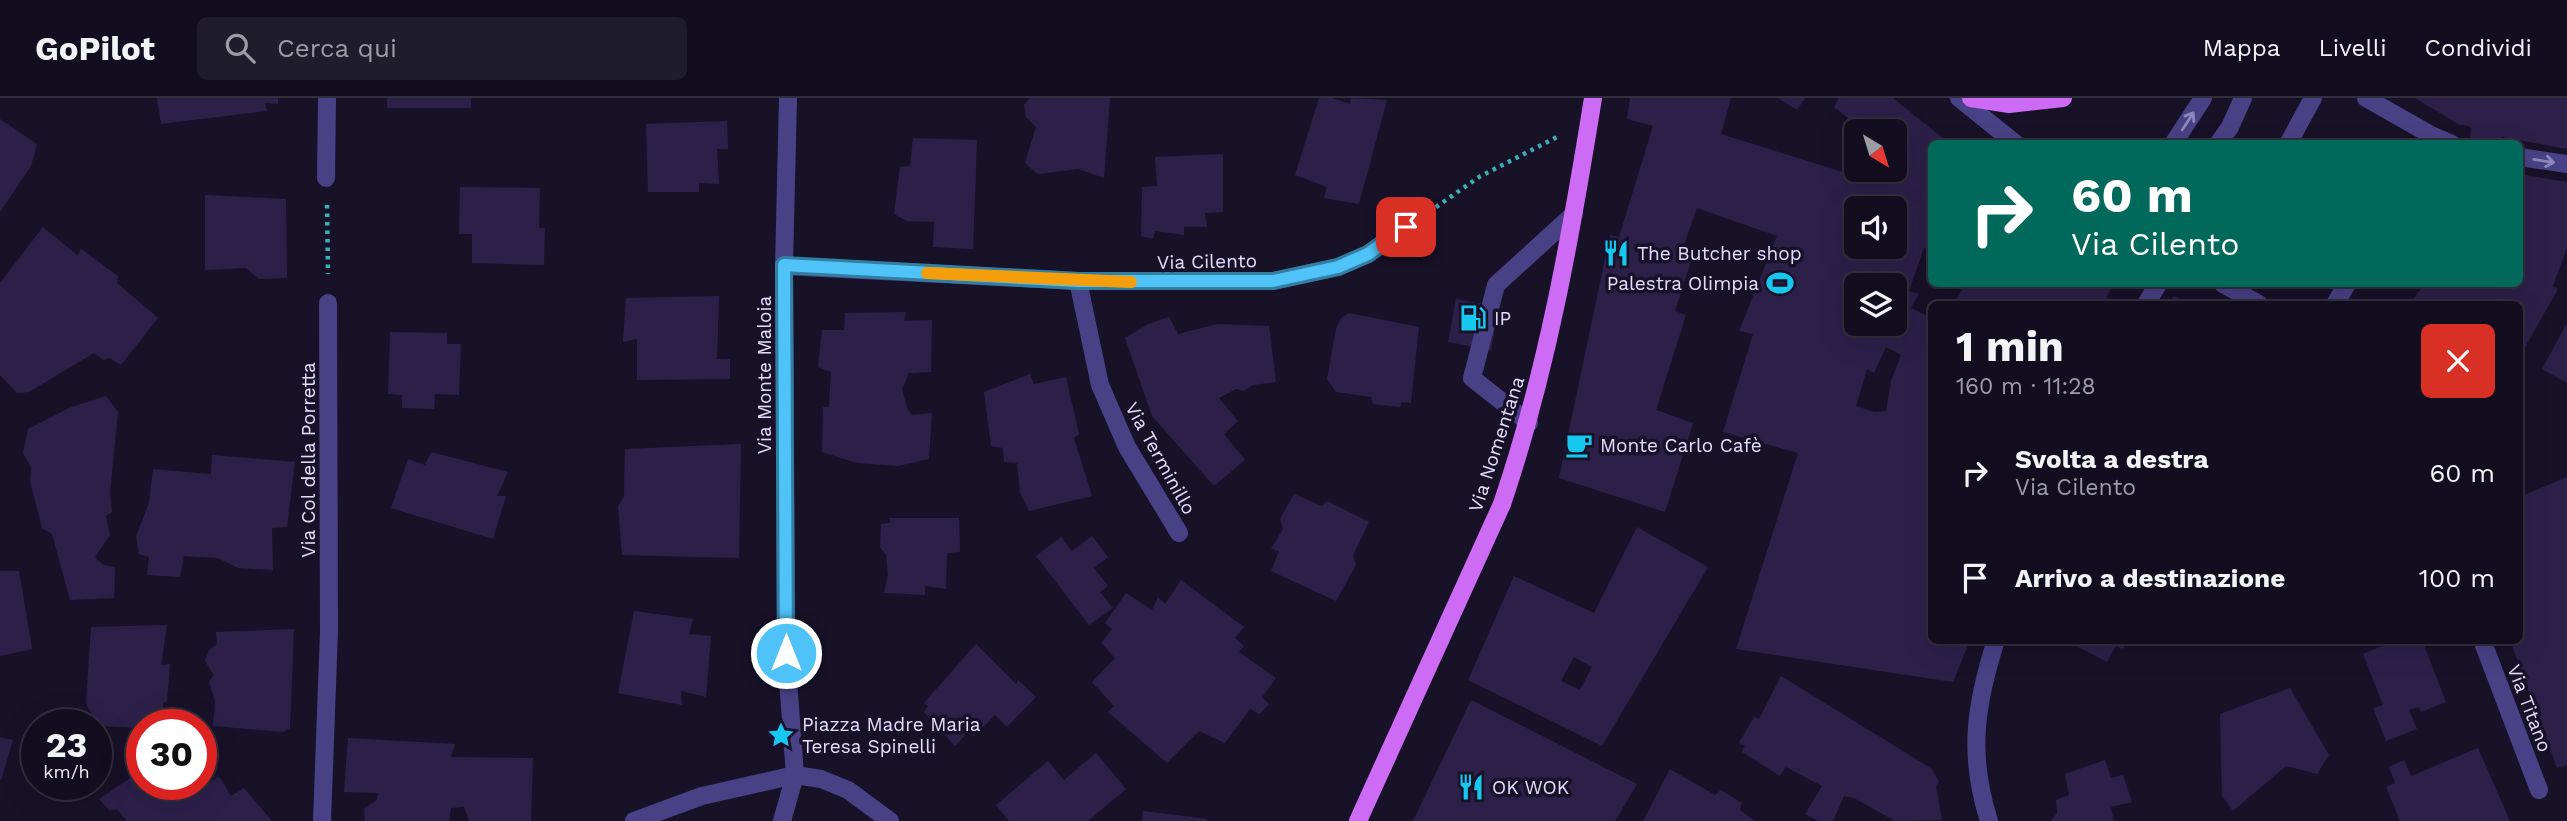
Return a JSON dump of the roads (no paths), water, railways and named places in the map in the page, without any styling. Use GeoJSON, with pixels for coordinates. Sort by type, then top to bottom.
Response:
{"type":"FeatureCollection","features":[{"type":"Feature","properties":{"kind":"main road","name":"Via Nomentana"},"geometry":{"type":"LineString","coordinates":[[1357,821],[1502,504],[1528,423],[1574,214],[1592,98]]}},
{"type":"Feature","properties":{"kind":"main road"},"geometry":{"type":"LineString","coordinates":[[1971,98],[2009,104],[2063,98]]}},
{"type":"Feature","properties":{"kind":"street"},"geometry":{"type":"LineString","coordinates":[[326,178],[327,98]]}},
{"type":"Feature","properties":{"kind":"street","name":"Via Monte Maloia"},"geometry":{"type":"LineString","coordinates":[[788,98],[784,265],[786,653],[795,775]]}},
{"type":"Feature","properties":{"kind":"street"},"geometry":{"type":"LineString","coordinates":[[1959,98],[2011,140]]}},
{"type":"Feature","properties":{"kind":"street"},"geometry":{"type":"LineString","coordinates":[[2176,140],[2203,98]]}},
{"type":"Feature","properties":{"kind":"street"},"geometry":{"type":"LineString","coordinates":[[2221,140],[2243,98]]}},
{"type":"Feature","properties":{"kind":"street"},"geometry":{"type":"LineString","coordinates":[[2290,140],[2313,98]]}},
{"type":"Feature","properties":{"kind":"street"},"geometry":{"type":"LineString","coordinates":[[2366,98],[2428,139]]}},
{"type":"Feature","properties":{"kind":"street"},"geometry":{"type":"LineString","coordinates":[[2523,157],[2567,164]]}},
{"type":"Feature","properties":{"kind":"street"},"geometry":{"type":"LineString","coordinates":[[1528,423],[1472,378],[1496,285],[1574,214]]}},
{"type":"Feature","properties":{"kind":"street","name":"Via Cilento"},"geometry":{"type":"LineString","coordinates":[[784,265],[1078,281],[1176,283],[1289,280],[1352,261],[1406,227]]}},
{"type":"Feature","properties":{"kind":"street","name":"Via Terminillo"},"geometry":{"type":"LineString","coordinates":[[1078,281],[1100,385],[1128,447],[1179,533]]}},
{"type":"Feature","properties":{"kind":"street"},"geometry":{"type":"LineString","coordinates":[[2228,287],[2254,301]]}},
{"type":"Feature","properties":{"kind":"street","name":"Via Col della Porretta"},"geometry":{"type":"LineString","coordinates":[[321,821],[329,631],[328,303]]}},
{"type":"Feature","properties":{"kind":"street"},"geometry":{"type":"LineString","coordinates":[[1989,821],[1976,772],[1975,728],[1995,644]]}},
{"type":"Feature","properties":{"kind":"street","name":"Via Titano"},"geometry":{"type":"LineString","coordinates":[[2484,644],[2539,790]]}},
{"type":"Feature","properties":{"kind":"street"},"geometry":{"type":"LineString","coordinates":[[782,821],[795,775]]}},
{"type":"Feature","properties":{"kind":"street"},"geometry":{"type":"LineString","coordinates":[[641,818],[702,796],[795,775],[821,779],[848,790],[888,819]]}},
{"type":"Feature","properties":{"kind":"place","name":"The Butcher shop"},"geometry":{"type":"Point","coordinates":[1616,253]}},
{"type":"Feature","properties":{"kind":"place","name":"Palestra Olimpia"},"geometry":{"type":"Point","coordinates":[1780,283]}},
{"type":"Feature","properties":{"kind":"place","name":"IP"},"geometry":{"type":"Point","coordinates":[1473,318]}},
{"type":"Feature","properties":{"kind":"place","name":"Monte Carlo Cafè"},"geometry":{"type":"Point","coordinates":[1579,445]}},
{"type":"Feature","properties":{"kind":"place","name":"Piazza Madre Maria Teresa Spinelli"},"geometry":{"type":"Point","coordinates":[781,735]}},
{"type":"Feature","properties":{"kind":"place","name":"OK WOK"},"geometry":{"type":"Point","coordinates":[1471,787]}}]}
